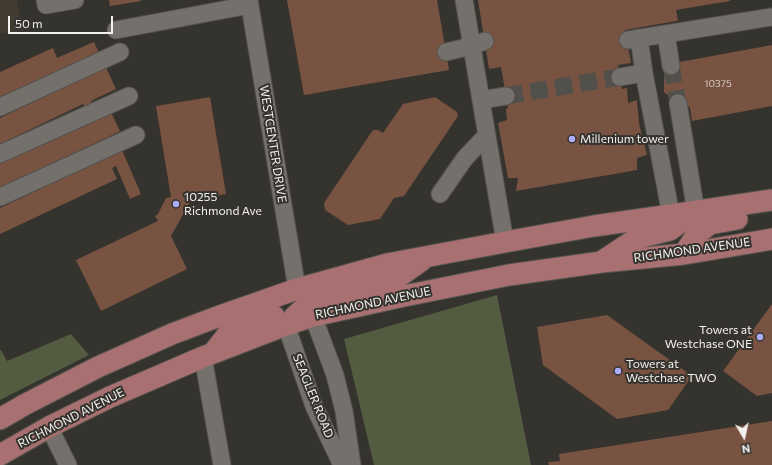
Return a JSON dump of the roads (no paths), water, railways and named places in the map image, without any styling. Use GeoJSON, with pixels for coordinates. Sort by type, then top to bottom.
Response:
{"type":"FeatureCollection","features":[{"type":"Feature","properties":{"kind":"main road"},"geometry":{"type":"LineString","coordinates":[[0,419],[98,367],[172,334],[217,316],[297,289],[387,264],[594,226],[772,200]]}},
{"type":"Feature","properties":{"kind":"main road"},"geometry":{"type":"LineString","coordinates":[[684,254],[698,234],[710,224],[744,218],[772,204]]}},
{"type":"Feature","properties":{"kind":"main road"},"geometry":{"type":"LineString","coordinates":[[602,262],[637,238],[670,230],[696,212]]}},
{"type":"Feature","properties":{"kind":"main road","name":"RICHMOND AVENUE"},"geometry":{"type":"LineString","coordinates":[[0,455],[49,427],[110,397],[208,355],[313,316],[509,275],[602,262],[684,254],[772,239]]}},
{"type":"Feature","properties":{"kind":"main road"},"geometry":{"type":"LineString","coordinates":[[286,325],[305,307],[318,300],[397,278],[426,257]]}},
{"type":"Feature","properties":{"kind":"main road"},"geometry":{"type":"LineString","coordinates":[[208,355],[231,330],[283,313],[292,304],[297,289]]}},
{"type":"Feature","properties":{"kind":"main road"},"geometry":{"type":"LineString","coordinates":[[49,427],[70,397],[96,384],[98,367]]}},
{"type":"Feature","properties":{"kind":"street"},"geometry":{"type":"LineString","coordinates":[[45,0],[46,5],[75,0]]}},
{"type":"Feature","properties":{"kind":"street"},"geometry":{"type":"LineString","coordinates":[[464,0],[478,43],[481,100],[505,242]]}},
{"type":"Feature","properties":{"kind":"street"},"geometry":{"type":"LineString","coordinates":[[116,30],[249,3]]}},
{"type":"Feature","properties":{"kind":"street","name":"WESTCENTER DRIVE"},"geometry":{"type":"LineString","coordinates":[[249,3],[297,289]]}},
{"type":"Feature","properties":{"kind":"street"},"geometry":{"type":"LineString","coordinates":[[671,215],[644,73],[633,39],[772,17]]}},
{"type":"Feature","properties":{"kind":"street"},"geometry":{"type":"LineString","coordinates":[[666,34],[671,66]]}},
{"type":"Feature","properties":{"kind":"street"},"geometry":{"type":"LineString","coordinates":[[446,52],[478,43]]}},
{"type":"Feature","properties":{"kind":"street"},"geometry":{"type":"LineString","coordinates":[[0,107],[120,52]]}},
{"type":"Feature","properties":{"kind":"street"},"geometry":{"type":"LineString","coordinates":[[620,77],[644,73]]}},
{"type":"Feature","properties":{"kind":"street"},"geometry":{"type":"LineString","coordinates":[[0,154],[129,96]]}},
{"type":"Feature","properties":{"kind":"street"},"geometry":{"type":"LineString","coordinates":[[481,100],[506,96]]}},
{"type":"Feature","properties":{"kind":"street"},"geometry":{"type":"LineString","coordinates":[[678,103],[696,212]]}},
{"type":"Feature","properties":{"kind":"street"},"geometry":{"type":"LineString","coordinates":[[0,197],[136,134]]}},
{"type":"Feature","properties":{"kind":"street"},"geometry":{"type":"LineString","coordinates":[[440,194],[465,158],[487,135]]}},
{"type":"Feature","properties":{"kind":"street","name":"SEAGLER ROAD"},"geometry":{"type":"LineString","coordinates":[[313,316],[339,389],[344,411],[352,465]]}},
{"type":"Feature","properties":{"kind":"street","name":"SEAGLER ROAD"},"geometry":{"type":"LineString","coordinates":[[286,325],[314,406],[342,465]]}},
{"type":"Feature","properties":{"kind":"street"},"geometry":{"type":"LineString","coordinates":[[208,355],[222,465]]}},
{"type":"Feature","properties":{"kind":"street"},"geometry":{"type":"LineString","coordinates":[[49,427],[68,465]]}},
{"type":"Feature","properties":{"kind":"tunnel"},"geometry":{"type":"LineString","coordinates":[[671,66],[678,103]]}},
{"type":"Feature","properties":{"kind":"tunnel"},"geometry":{"type":"LineString","coordinates":[[506,96],[620,77]]}},
{"type":"Feature","properties":{"kind":"place","name":"Millenium tower"},"geometry":{"type":"Point","coordinates":[572,139]}},
{"type":"Feature","properties":{"kind":"place","name":"10255 Richmond Ave"},"geometry":{"type":"Point","coordinates":[176,204]}},
{"type":"Feature","properties":{"kind":"place","name":"Towers at Westchase ONE"},"geometry":{"type":"Point","coordinates":[760,337]}},
{"type":"Feature","properties":{"kind":"place","name":"Towers at Westchase TWO"},"geometry":{"type":"Point","coordinates":[618,371]}}]}
